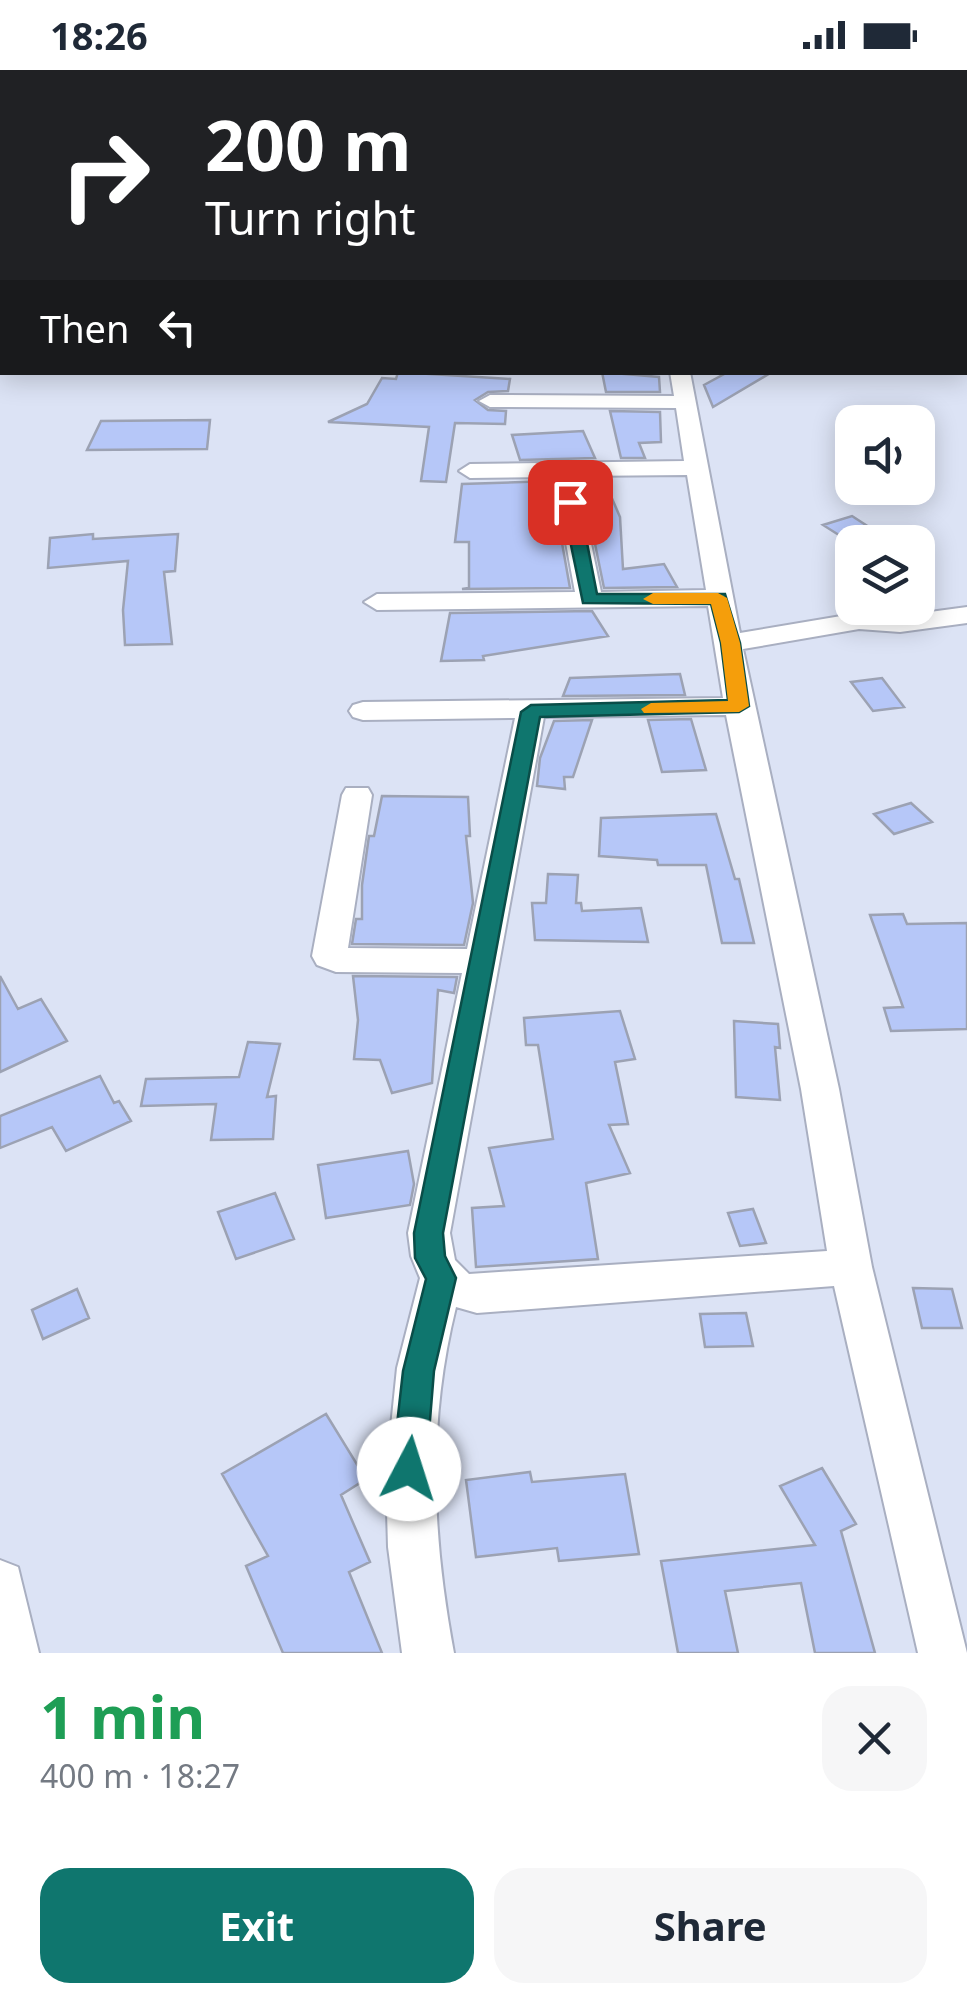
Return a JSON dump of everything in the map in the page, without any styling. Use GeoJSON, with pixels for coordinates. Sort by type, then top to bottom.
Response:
{"type":"FeatureCollection","features":[{"type":"Feature","properties":{"kind":"street"},"geometry":{"type":"LineString","coordinates":[[490,401],[682,388],[718,598],[820,1089],[851,1267],[944,1653]]}},
{"type":"Feature","properties":{"kind":"street"},"geometry":{"type":"LineString","coordinates":[[470,470],[696,468]]}},
{"type":"Feature","properties":{"kind":"street"},"geometry":{"type":"LineString","coordinates":[[564,469],[589,600]]}},
{"type":"Feature","properties":{"kind":"street"},"geometry":{"type":"LineString","coordinates":[[377,602],[718,598]]}},
{"type":"Feature","properties":{"kind":"street"},"geometry":{"type":"LineString","coordinates":[[935,602],[967,598]]}},
{"type":"Feature","properties":{"kind":"street"},"geometry":{"type":"LineString","coordinates":[[935,619],[967,614]]}},
{"type":"Feature","properties":{"kind":"street"},"geometry":{"type":"LineString","coordinates":[[730,643],[836,625]]}},
{"type":"Feature","properties":{"kind":"street"},"geometry":{"type":"LineString","coordinates":[[363,711],[531,712],[739,706]]}},
{"type":"Feature","properties":{"kind":"street"},"geometry":{"type":"LineString","coordinates":[[531,712],[428,1233],[430,1258],[455,1292],[476,1294],[851,1267]]}},
{"type":"Feature","properties":{"kind":"street"},"geometry":{"type":"LineString","coordinates":[[357,796],[329,956],[336,960],[483,961]]}},
{"type":"Feature","properties":{"kind":"street"},"geometry":{"type":"LineString","coordinates":[[428,1653],[414,1578],[409,1469],[418,1371],[442,1278]]}},
{"type":"Feature","properties":{"kind":"street"},"geometry":{"type":"LineString","coordinates":[[0,1585],[13,1653]]}},
{"type":"Feature","properties":{"kind":"building"},"geometry":{"type":"Polygon","coordinates":[[[397,375],[446,375],[510,379],[508,391],[488,392],[475,400],[488,410],[506,411],[505,424],[455,423],[446,482],[421,481],[429,427],[328,422],[367,404],[382,378],[396,379],[397,375]]]}},
{"type":"Feature","properties":{"kind":"building"},"geometry":{"type":"Polygon","coordinates":[[[603,375],[659,377],[660,392],[606,392],[603,375]]]}},
{"type":"Feature","properties":{"kind":"building"},"geometry":{"type":"Polygon","coordinates":[[[722,375],[767,375],[713,407],[704,385],[722,375]]]}},
{"type":"Feature","properties":{"kind":"building"},"geometry":{"type":"Polygon","coordinates":[[[610,411],[660,412],[661,442],[639,443],[645,458],[621,458],[610,411]]]}},
{"type":"Feature","properties":{"kind":"building"},"geometry":{"type":"Polygon","coordinates":[[[210,420],[207,449],[87,450],[101,421],[210,420]]]}},
{"type":"Feature","properties":{"kind":"building"},"geometry":{"type":"Polygon","coordinates":[[[583,431],[595,458],[520,460],[512,435],[583,431]]]}},
{"type":"Feature","properties":{"kind":"building"},"geometry":{"type":"Polygon","coordinates":[[[582,480],[604,480],[620,517],[623,569],[664,564],[677,587],[604,588],[582,480]]]}},
{"type":"Feature","properties":{"kind":"building"},"geometry":{"type":"Polygon","coordinates":[[[551,481],[570,588],[462,589],[469,588],[469,542],[455,542],[462,484],[551,481]]]}},
{"type":"Feature","properties":{"kind":"building"},"geometry":{"type":"Polygon","coordinates":[[[852,516],[866,525],[835,525],[835,533],[823,525],[852,516]]]}},
{"type":"Feature","properties":{"kind":"building"},"geometry":{"type":"Polygon","coordinates":[[[93,534],[93,539],[178,534],[175,571],[164,572],[172,644],[125,645],[123,610],[128,561],[48,568],[50,538],[93,534]]]}},
{"type":"Feature","properties":{"kind":"building"},"geometry":{"type":"Polygon","coordinates":[[[592,611],[608,636],[483,656],[484,660],[441,661],[450,613],[592,611]]]}},
{"type":"Feature","properties":{"kind":"building"},"geometry":{"type":"Polygon","coordinates":[[[680,674],[685,695],[563,696],[570,678],[680,674]]]}},
{"type":"Feature","properties":{"kind":"building"},"geometry":{"type":"Polygon","coordinates":[[[882,678],[904,707],[873,711],[851,682],[882,678]]]}},
{"type":"Feature","properties":{"kind":"building"},"geometry":{"type":"Polygon","coordinates":[[[691,719],[706,770],[662,772],[648,720],[691,719]]]}},
{"type":"Feature","properties":{"kind":"building"},"geometry":{"type":"Polygon","coordinates":[[[592,720],[573,777],[564,777],[565,789],[537,786],[540,758],[554,721],[592,720]]]}},
{"type":"Feature","properties":{"kind":"building"},"geometry":{"type":"Polygon","coordinates":[[[382,796],[468,797],[470,836],[466,836],[473,903],[464,945],[352,944],[356,919],[362,919],[369,836],[374,836],[382,796]]]}},
{"type":"Feature","properties":{"kind":"building"},"geometry":{"type":"Polygon","coordinates":[[[911,803],[932,822],[894,834],[874,814],[911,803]]]}},
{"type":"Feature","properties":{"kind":"building"},"geometry":{"type":"Polygon","coordinates":[[[716,814],[735,879],[739,879],[754,943],[722,943],[706,865],[658,865],[657,860],[599,856],[601,818],[716,814]]]}},
{"type":"Feature","properties":{"kind":"building"},"geometry":{"type":"Polygon","coordinates":[[[548,874],[578,875],[576,903],[581,903],[582,911],[641,908],[648,942],[535,940],[532,903],[546,903],[548,874]]]}},
{"type":"Feature","properties":{"kind":"building"},"geometry":{"type":"Polygon","coordinates":[[[903,914],[907,924],[967,923],[967,1029],[891,1031],[884,1008],[903,1007],[870,915],[903,914]]]}},
{"type":"Feature","properties":{"kind":"building"},"geometry":{"type":"Polygon","coordinates":[[[0,976],[18,1009],[41,999],[67,1041],[0,1072],[0,976]]]}},
{"type":"Feature","properties":{"kind":"building"},"geometry":{"type":"Polygon","coordinates":[[[353,976],[457,977],[454,993],[438,990],[432,1083],[392,1093],[380,1060],[354,1059],[358,1020],[353,976]]]}},
{"type":"Feature","properties":{"kind":"building"},"geometry":{"type":"Polygon","coordinates":[[[620,1011],[635,1059],[615,1062],[628,1124],[609,1125],[630,1173],[586,1183],[598,1259],[476,1267],[472,1208],[504,1206],[489,1148],[553,1139],[538,1045],[526,1045],[524,1018],[620,1011]]]}},
{"type":"Feature","properties":{"kind":"building"},"geometry":{"type":"Polygon","coordinates":[[[734,1021],[778,1024],[780,1048],[775,1047],[780,1100],[736,1097],[734,1021]]]}},
{"type":"Feature","properties":{"kind":"building"},"geometry":{"type":"Polygon","coordinates":[[[248,1042],[280,1044],[267,1097],[276,1096],[273,1139],[211,1140],[216,1104],[141,1106],[146,1079],[239,1077],[248,1042]]]}},
{"type":"Feature","properties":{"kind":"building"},"geometry":{"type":"Polygon","coordinates":[[[100,1076],[114,1103],[119,1101],[131,1121],[66,1151],[52,1127],[0,1148],[0,1116],[100,1076]]]}},
{"type":"Feature","properties":{"kind":"building"},"geometry":{"type":"Polygon","coordinates":[[[408,1151],[414,1184],[410,1205],[326,1218],[318,1165],[408,1151]]]}},
{"type":"Feature","properties":{"kind":"building"},"geometry":{"type":"Polygon","coordinates":[[[275,1193],[294,1239],[236,1259],[218,1212],[275,1193]]]}},
{"type":"Feature","properties":{"kind":"building"},"geometry":{"type":"Polygon","coordinates":[[[753,1209],[766,1243],[740,1246],[728,1213],[753,1209]]]}},
{"type":"Feature","properties":{"kind":"building"},"geometry":{"type":"Polygon","coordinates":[[[913,1288],[952,1289],[962,1328],[922,1328],[913,1288]]]}},
{"type":"Feature","properties":{"kind":"building"},"geometry":{"type":"Polygon","coordinates":[[[77,1289],[89,1318],[43,1339],[32,1310],[77,1289]]]}},
{"type":"Feature","properties":{"kind":"building"},"geometry":{"type":"Polygon","coordinates":[[[746,1313],[753,1346],[705,1347],[700,1314],[746,1313]]]}},
{"type":"Feature","properties":{"kind":"building"},"geometry":{"type":"Polygon","coordinates":[[[326,1414],[366,1479],[341,1495],[370,1562],[349,1572],[382,1653],[283,1653],[246,1566],[268,1556],[222,1474],[326,1414]]]}},
{"type":"Feature","properties":{"kind":"building"},"geometry":{"type":"Polygon","coordinates":[[[822,1468],[856,1524],[841,1531],[875,1653],[815,1653],[801,1583],[725,1591],[738,1653],[678,1653],[661,1561],[815,1545],[780,1486],[822,1468]]]}},
{"type":"Feature","properties":{"kind":"building"},"geometry":{"type":"Polygon","coordinates":[[[530,1472],[532,1482],[625,1474],[639,1554],[559,1561],[557,1548],[476,1557],[466,1480],[530,1472]]]}},
{"type":"Feature","properties":{"kind":"slow traffic"},"geometry":{"type":"LineString","coordinates":[[651,709],[739,706],[730,643],[718,598],[653,599]]}},
{"type":"Feature","properties":{"kind":"route"},"geometry":{"type":"LineString","coordinates":[[409,1469],[418,1371],[442,1278],[430,1258],[428,1233],[531,712],[739,706],[730,643],[718,598],[589,600],[570,502]]}}]}
